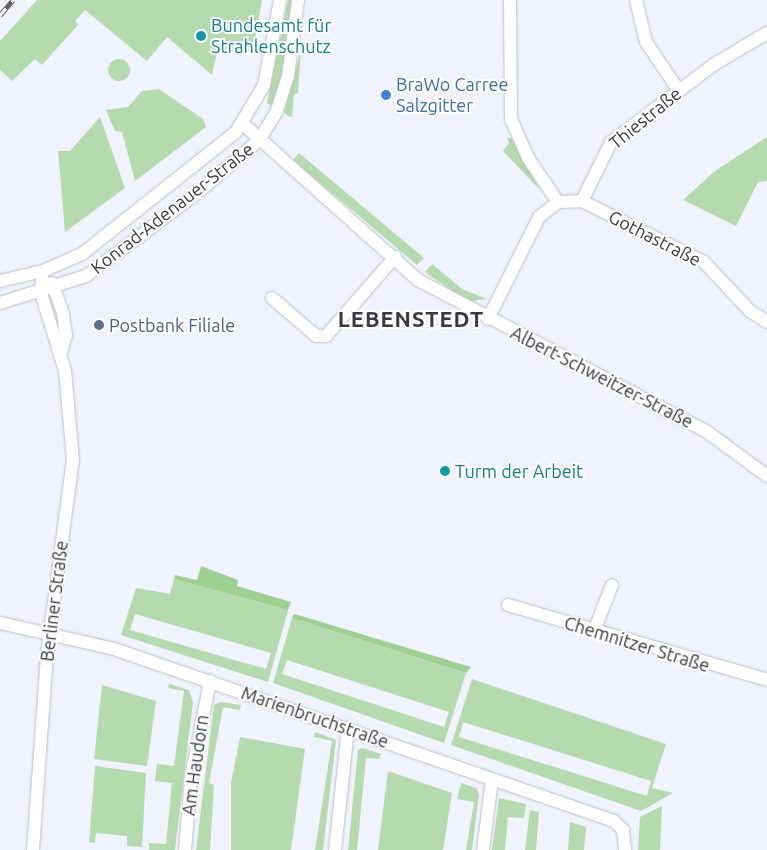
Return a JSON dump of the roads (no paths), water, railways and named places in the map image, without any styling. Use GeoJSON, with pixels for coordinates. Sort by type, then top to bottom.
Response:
{"type":"FeatureCollection","features":[{"type":"Feature","properties":{"kind":"street"},"geometry":{"type":"LineString","coordinates":[[243,124],[264,85],[280,0]]}},
{"type":"Feature","properties":{"kind":"street","name":"Konrad-Adenauer-Straße"},"geometry":{"type":"LineString","coordinates":[[0,303],[57,288],[86,276],[146,233],[259,140],[276,113],[288,78],[298,0]]}},
{"type":"Feature","properties":{"kind":"street"},"geometry":{"type":"LineString","coordinates":[[510,0],[511,119],[528,158],[558,202]]}},
{"type":"Feature","properties":{"kind":"street"},"geometry":{"type":"LineString","coordinates":[[636,0],[646,42],[679,90]]}},
{"type":"Feature","properties":{"kind":"street","name":"Thiestraße"},"geometry":{"type":"LineString","coordinates":[[582,201],[607,146],[679,90],[767,33]]}},
{"type":"Feature","properties":{"kind":"street","name":"Albert-Schweitzer-Straße"},"geometry":{"type":"LineString","coordinates":[[243,124],[259,140],[431,287],[488,319],[706,431],[767,476]]}},
{"type":"Feature","properties":{"kind":"street","name":"Konrad-Adenauer-Straße"},"geometry":{"type":"LineString","coordinates":[[0,281],[43,271],[101,241],[243,124]]}},
{"type":"Feature","properties":{"kind":"street"},"geometry":{"type":"LineString","coordinates":[[488,319],[532,228],[558,202],[582,201]]}},
{"type":"Feature","properties":{"kind":"street","name":"Gothastraße"},"geometry":{"type":"LineString","coordinates":[[582,201],[704,262],[750,311],[767,322]]}},
{"type":"Feature","properties":{"kind":"street"},"geometry":{"type":"LineString","coordinates":[[272,298],[316,336],[326,336],[395,257]]}},
{"type":"Feature","properties":{"kind":"street"},"geometry":{"type":"LineString","coordinates":[[43,271],[57,288]]}},
{"type":"Feature","properties":{"kind":"street"},"geometry":{"type":"LineString","coordinates":[[41,293],[43,271]]}},
{"type":"Feature","properties":{"kind":"street","name":"Berliner Straße"},"geometry":{"type":"LineString","coordinates":[[57,288],[66,335],[62,352]]}},
{"type":"Feature","properties":{"kind":"street","name":"Berliner Straße"},"geometry":{"type":"LineString","coordinates":[[33,850],[50,632],[73,460],[62,352],[41,293]]}},
{"type":"Feature","properties":{"kind":"street"},"geometry":{"type":"LineString","coordinates":[[594,631],[612,585]]}},
{"type":"Feature","properties":{"kind":"street","name":"Chemnitzer Straße"},"geometry":{"type":"LineString","coordinates":[[508,605],[767,680]]}},
{"type":"Feature","properties":{"kind":"street","name":"Marienbruchstraße"},"geometry":{"type":"LineString","coordinates":[[0,623],[50,632],[210,681],[614,821],[623,830],[625,850]]}},
{"type":"Feature","properties":{"kind":"street","name":"Am Haudorn"},"geometry":{"type":"LineString","coordinates":[[185,850],[191,778],[210,681]]}},
{"type":"Feature","properties":{"kind":"street"},"geometry":{"type":"LineString","coordinates":[[335,850],[348,728]]}},
{"type":"Feature","properties":{"kind":"street"},"geometry":{"type":"LineString","coordinates":[[483,850],[492,780]]}},
{"type":"Feature","properties":{"kind":"railway"},"geometry":{"type":"LineString","coordinates":[[0,15],[13,0]]}},
{"type":"Feature","properties":{"kind":"place","name":"Bundesamt für Strahlenschutz"},"geometry":{"type":"Point","coordinates":[201,36]}},
{"type":"Feature","properties":{"kind":"place","name":"BraWo Carree Salzgitter"},"geometry":{"type":"Point","coordinates":[386,95]}},
{"type":"Feature","properties":{"kind":"place","name":"Postbank Filiale"},"geometry":{"type":"Point","coordinates":[99,325]}},
{"type":"Feature","properties":{"kind":"place","name":"Turm der Arbeit"},"geometry":{"type":"Point","coordinates":[445,471]}},
{"type":"Feature","properties":{"kind":"district","name":"LEBENSTEDT"},"geometry":{"type":"Point","coordinates":[411,319]}}]}
